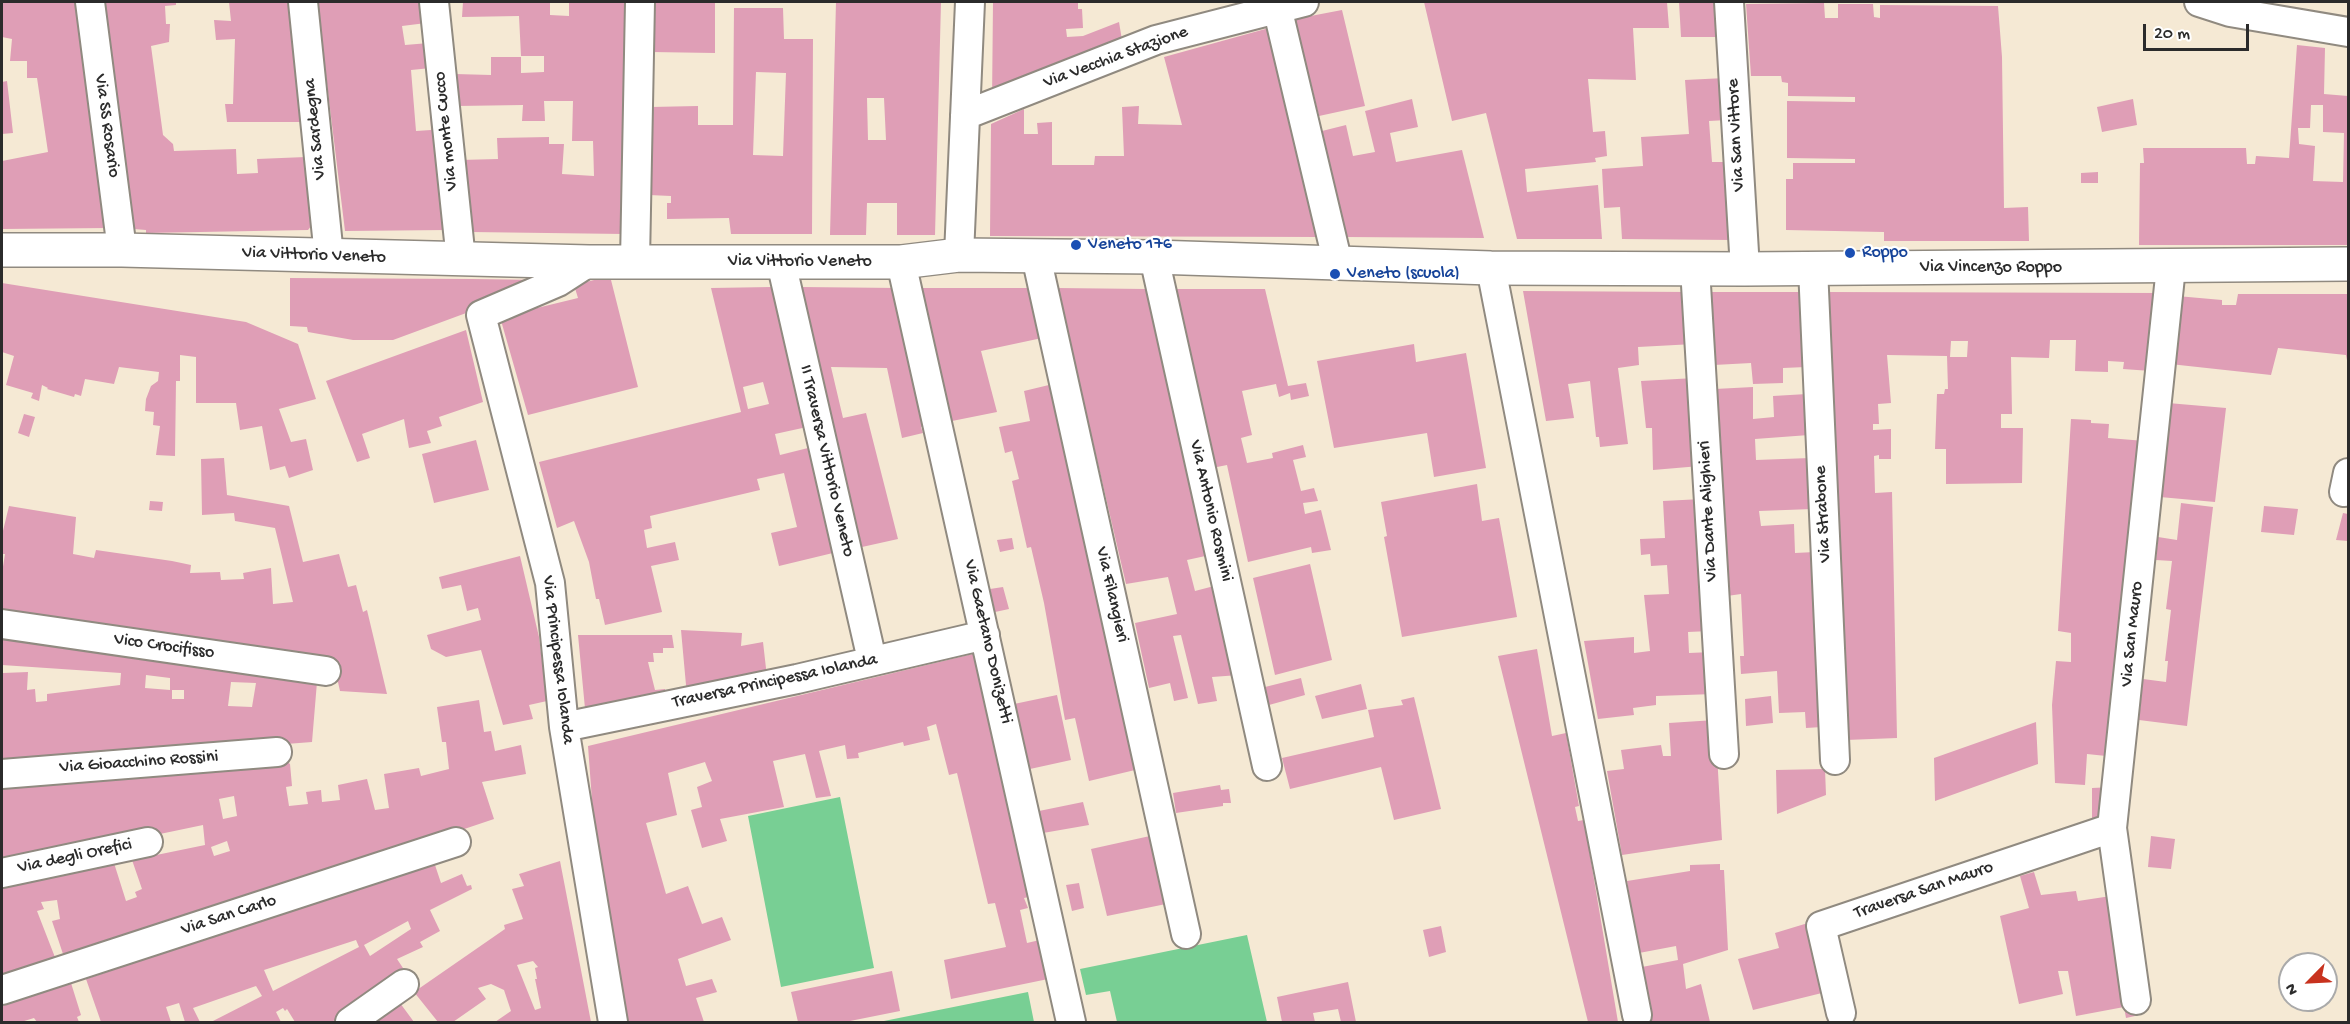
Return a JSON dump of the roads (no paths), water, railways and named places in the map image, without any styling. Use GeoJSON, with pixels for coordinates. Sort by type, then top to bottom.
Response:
{"type":"FeatureCollection","features":[{"type":"Feature","properties":{"kind":"street","name":"Via SS Rosario"},"geometry":{"type":"LineString","coordinates":[[90,2],[122,250]]}},
{"type":"Feature","properties":{"kind":"street","name":"Via Sardegna"},"geometry":{"type":"LineString","coordinates":[[303,2],[329,256]]}},
{"type":"Feature","properties":{"kind":"street","name":"Via monte Cucco"},"geometry":{"type":"LineString","coordinates":[[434,2],[460,260]]}},
{"type":"Feature","properties":{"kind":"street"},"geometry":{"type":"LineString","coordinates":[[634,261],[640,2]]}},
{"type":"Feature","properties":{"kind":"street"},"geometry":{"type":"LineString","coordinates":[[959,255],[970,2]]}},
{"type":"Feature","properties":{"kind":"street","name":"Via San Vittore"},"geometry":{"type":"LineString","coordinates":[[1729,2],[1745,269]]}},
{"type":"Feature","properties":{"kind":"street"},"geometry":{"type":"LineString","coordinates":[[2199,2],[2230,12],[2349,32]]}},
{"type":"Feature","properties":{"kind":"street"},"geometry":{"type":"LineString","coordinates":[[1291,4],[1338,264]]}},
{"type":"Feature","properties":{"kind":"street","name":"Via Vecchia Stazione"},"geometry":{"type":"LineString","coordinates":[[965,115],[1156,40],[1291,4]]}},
{"type":"Feature","properties":{"kind":"street","name":"Via Vittorio Veneto"},"geometry":{"type":"LineString","coordinates":[[2,250],[122,250],[589,262],[901,262],[959,255],[1154,257],[1491,267],[1597,267]]}},
{"type":"Feature","properties":{"kind":"street","name":"Via Filangieri"},"geometry":{"type":"LineString","coordinates":[[1036,256],[1186,934]]}},
{"type":"Feature","properties":{"kind":"street","name":"Via Antonio Rosmini"},"geometry":{"type":"LineString","coordinates":[[1154,257],[1267,766]]}},
{"type":"Feature","properties":{"kind":"street","name":"Via Principessa Iolanda"},"geometry":{"type":"LineString","coordinates":[[589,262],[558,282],[481,315],[550,584],[564,727],[613,1023]]}},
{"type":"Feature","properties":{"kind":"street","name":"II Traversa Vittorio Veneto"},"geometry":{"type":"LineString","coordinates":[[781,262],[872,660]]}},
{"type":"Feature","properties":{"kind":"street","name":"Via Gaetano Donizetti"},"geometry":{"type":"LineString","coordinates":[[901,262],[1071,1023]]}},
{"type":"Feature","properties":{"kind":"street","name":"Via Vincenzo Roppo"},"geometry":{"type":"LineString","coordinates":[[1597,267],[1745,269],[2349,264]]}},
{"type":"Feature","properties":{"kind":"street"},"geometry":{"type":"LineString","coordinates":[[1491,267],[1637,1015]]}},
{"type":"Feature","properties":{"kind":"street","name":"Via San Mauro"},"geometry":{"type":"LineString","coordinates":[[2136,1000],[2112,828],[2171,267]]}},
{"type":"Feature","properties":{"kind":"street","name":"Via Dante Alighieri"},"geometry":{"type":"LineString","coordinates":[[1695,268],[1724,754]]}},
{"type":"Feature","properties":{"kind":"street","name":"Via Strabone"},"geometry":{"type":"LineString","coordinates":[[1813,268],[1835,759]]}},
{"type":"Feature","properties":{"kind":"street","name":"Vico Crocifisso"},"geometry":{"type":"LineString","coordinates":[[2,624],[326,671]]}},
{"type":"Feature","properties":{"kind":"street","name":"Traversa Principessa Iolanda"},"geometry":{"type":"LineString","coordinates":[[564,727],[985,635]]}},
{"type":"Feature","properties":{"kind":"street","name":"Via Gioacchino Rossini"},"geometry":{"type":"LineString","coordinates":[[2,774],[277,752]]}},
{"type":"Feature","properties":{"kind":"street","name":"Traversa San Mauro"},"geometry":{"type":"LineString","coordinates":[[1841,1013],[1821,926],[2112,828]]}},
{"type":"Feature","properties":{"kind":"street","name":"Via degli Orefici"},"geometry":{"type":"LineString","coordinates":[[2,873],[148,842]]}},
{"type":"Feature","properties":{"kind":"street","name":"Via San Carlo"},"geometry":{"type":"LineString","coordinates":[[2,990],[456,842]]}},
{"type":"Feature","properties":{"kind":"street"},"geometry":{"type":"LineString","coordinates":[[350,1023],[404,984]]}},
{"type":"Feature","properties":{"kind":"place","name":"Veneto 176"},"geometry":{"type":"Point","coordinates":[1076,245]}},
{"type":"Feature","properties":{"kind":"place","name":"Roppo"},"geometry":{"type":"Point","coordinates":[1850,253]}},
{"type":"Feature","properties":{"kind":"place","name":"Veneto (scuola)"},"geometry":{"type":"Point","coordinates":[1335,274]}}]}
